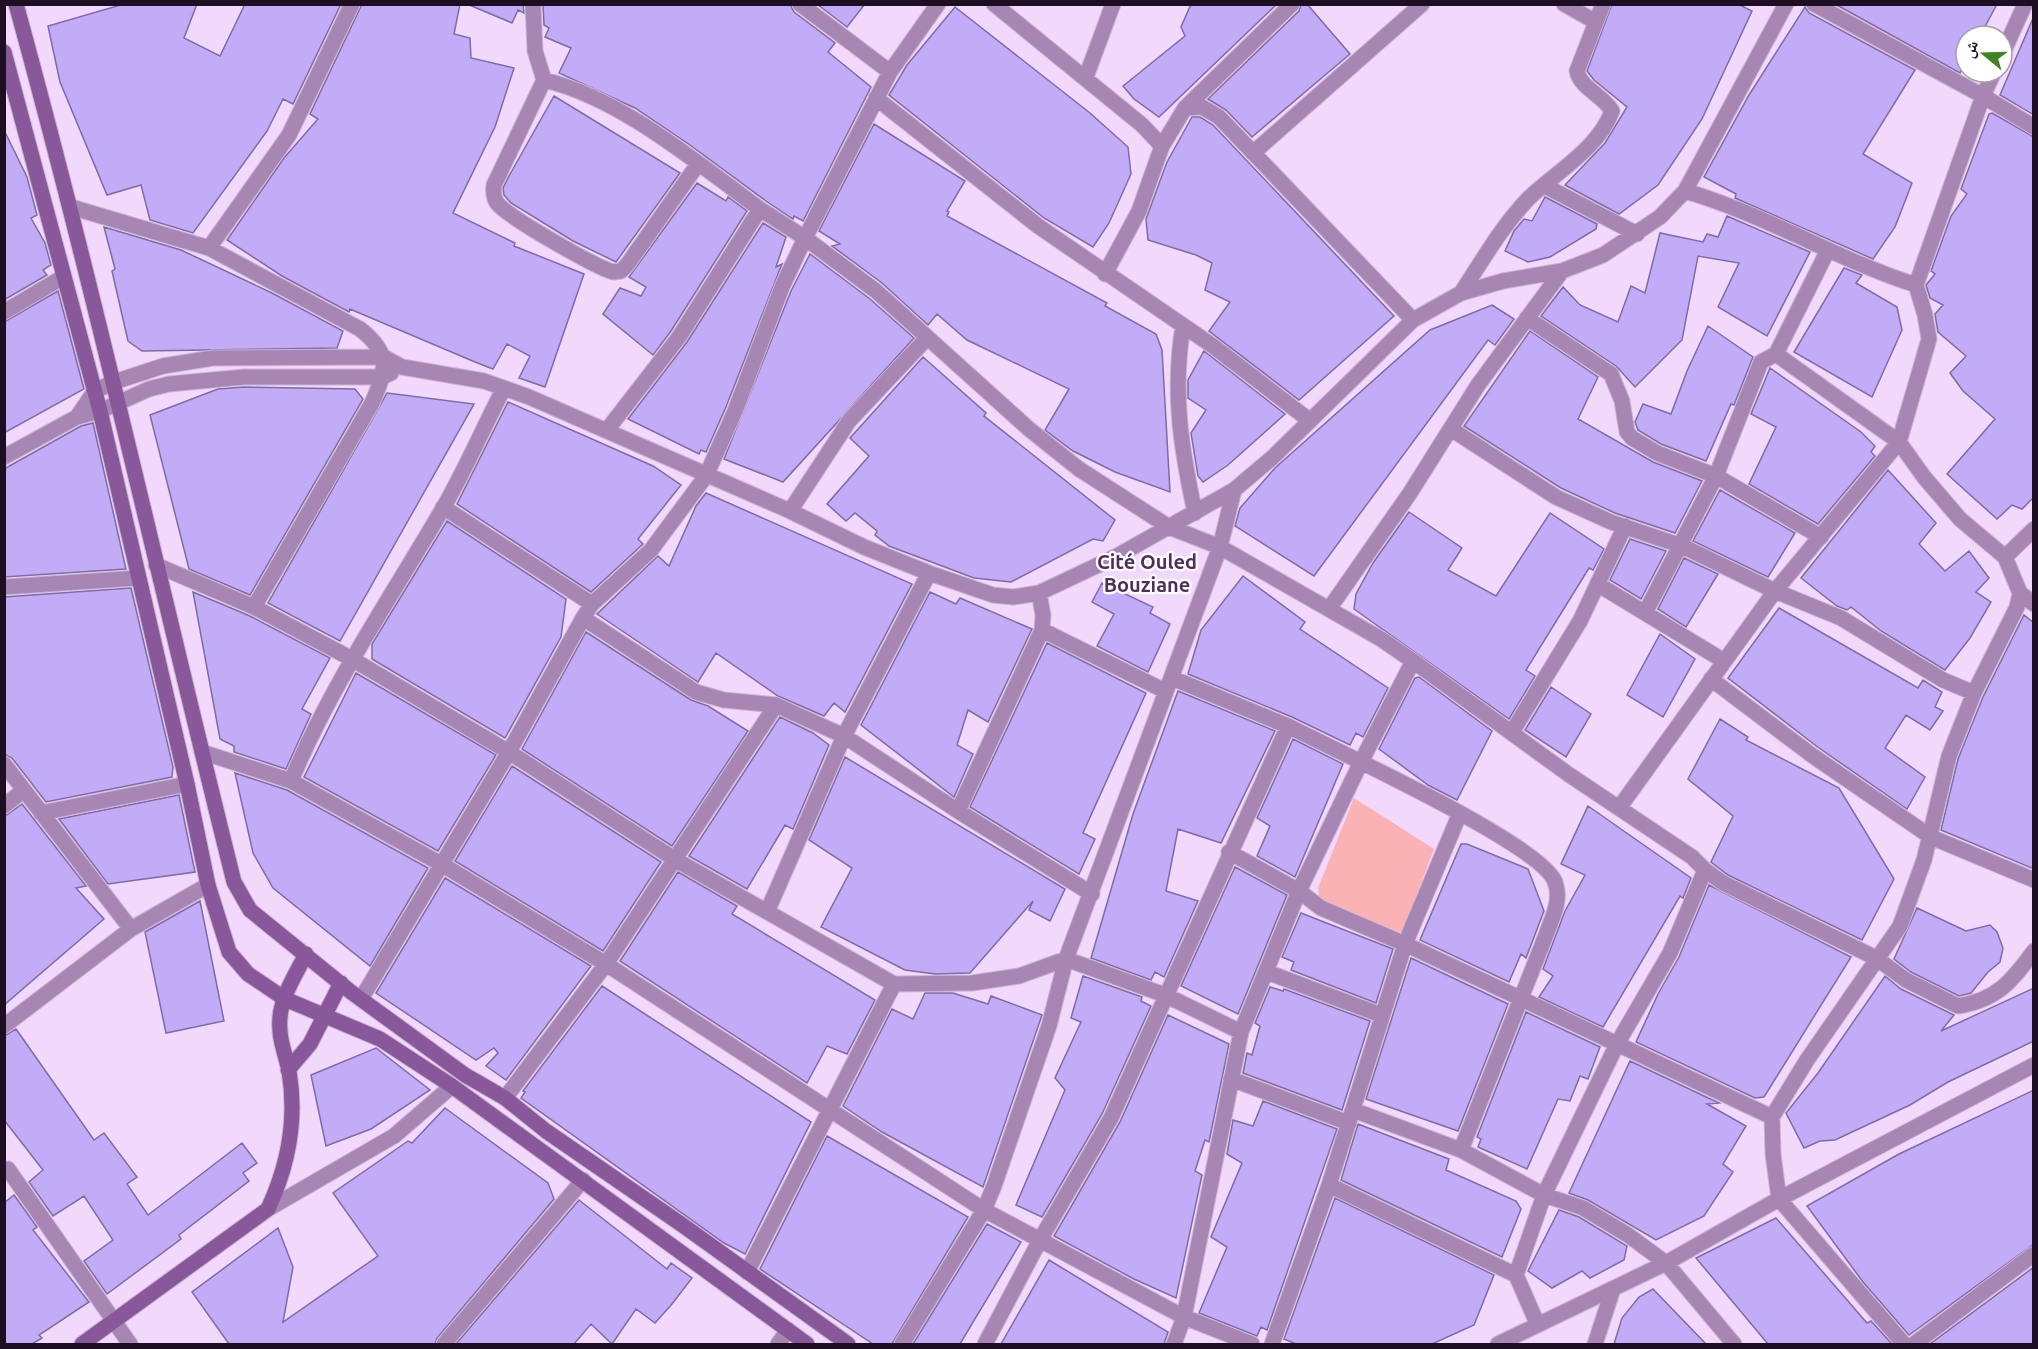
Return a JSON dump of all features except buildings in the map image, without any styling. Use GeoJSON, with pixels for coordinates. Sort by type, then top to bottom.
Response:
{"type":"FeatureCollection","features":[{"type":"Feature","properties":{"kind":"street"},"geometry":{"type":"LineString","coordinates":[[16,4],[71,207],[156,566],[234,882],[241,897],[261,920],[361,999],[465,1075],[505,1098],[546,1131],[848,1344]]}},
{"type":"Feature","properties":{"kind":"street"},"geometry":{"type":"LineString","coordinates":[[209,248],[289,135],[352,4]]}},
{"type":"Feature","properties":{"kind":"street"},"geometry":{"type":"LineString","coordinates":[[534,4],[535,51],[544,80],[494,185],[493,196],[503,209],[606,270],[621,271],[698,164]]}},
{"type":"Feature","properties":{"kind":"street"},"geometry":{"type":"LineString","coordinates":[[800,4],[890,72]]}},
{"type":"Feature","properties":{"kind":"street"},"geometry":{"type":"LineString","coordinates":[[361,999],[509,752],[592,604],[651,550],[706,476],[735,411],[782,287],[805,238],[890,72],[938,4]]}},
{"type":"Feature","properties":{"kind":"street"},"geometry":{"type":"LineString","coordinates":[[994,4],[1143,125],[1162,146]]}},
{"type":"Feature","properties":{"kind":"street"},"geometry":{"type":"LineString","coordinates":[[1086,77],[1113,4]]}},
{"type":"Feature","properties":{"kind":"street"},"geometry":{"type":"LineString","coordinates":[[1105,274],[1139,211],[1162,146],[1185,108],[1292,4]]}},
{"type":"Feature","properties":{"kind":"street"},"geometry":{"type":"LineString","coordinates":[[1253,153],[1422,4]]}},
{"type":"Feature","properties":{"kind":"street"},"geometry":{"type":"LineString","coordinates":[[1564,4],[1596,22]]}},
{"type":"Feature","properties":{"kind":"street"},"geometry":{"type":"LineString","coordinates":[[1461,293],[1507,223],[1530,197],[1545,186],[1600,134],[1612,111],[1584,84],[1577,71],[1603,4]]}},
{"type":"Feature","properties":{"kind":"street"},"geometry":{"type":"LineString","coordinates":[[77,417],[94,392],[111,383],[163,366],[213,358],[384,357],[402,367],[484,381],[504,388],[607,430],[706,476],[790,511],[864,547],[929,573],[993,595],[1012,597],[1039,593],[1116,556],[1234,490],[1273,457],[1413,320],[1461,293],[1503,281],[1562,271],[1603,255],[1660,217],[1685,191],[1786,4]]}},
{"type":"Feature","properties":{"kind":"street"},"geometry":{"type":"LineString","coordinates":[[1814,4],[1983,96],[2034,127]]}},
{"type":"Feature","properties":{"kind":"street"},"geometry":{"type":"LineString","coordinates":[[2014,28],[2025,4]]}},
{"type":"Feature","properties":{"kind":"street"},"geometry":{"type":"LineString","coordinates":[[4,52],[100,411],[187,784],[208,885],[223,941],[237,964],[285,999],[381,1039],[452,1086],[807,1344]]}},
{"type":"Feature","properties":{"kind":"street"},"geometry":{"type":"LineString","coordinates":[[544,80],[560,84],[614,107],[805,238],[876,291],[1037,436],[1079,469],[1169,527],[1220,547],[1329,609],[1413,662],[1692,857],[1723,883],[1876,958],[1906,980],[1958,1006],[1993,997],[2034,951]]}},
{"type":"Feature","properties":{"kind":"street"},"geometry":{"type":"LineString","coordinates":[[1619,808],[1775,591],[1899,442],[1929,339],[1916,285],[1988,84]]}},
{"type":"Feature","properties":{"kind":"street"},"geometry":{"type":"LineString","coordinates":[[876,98],[1038,226],[1281,396],[1309,420]]}},
{"type":"Feature","properties":{"kind":"street"},"geometry":{"type":"LineString","coordinates":[[21,111],[43,103]]}},
{"type":"Feature","properties":{"kind":"street"},"geometry":{"type":"LineString","coordinates":[[1185,108],[1194,106],[1210,111],[1413,320]]}},
{"type":"Feature","properties":{"kind":"street"},"geometry":{"type":"LineString","coordinates":[[1545,186],[1637,234]]}},
{"type":"Feature","properties":{"kind":"street"},"geometry":{"type":"LineString","coordinates":[[1685,191],[1733,207],[1874,272],[1916,285]]}},
{"type":"Feature","properties":{"kind":"street"},"geometry":{"type":"LineString","coordinates":[[71,207],[209,248],[360,329],[375,341],[384,357],[383,376],[372,403],[254,608]]}},
{"type":"Feature","properties":{"kind":"street"},"geometry":{"type":"LineString","coordinates":[[607,430],[679,337],[760,209]]}},
{"type":"Feature","properties":{"kind":"street"},"geometry":{"type":"LineString","coordinates":[[1645,613],[1682,546],[1716,476],[1761,362],[1776,354],[1828,250]]}},
{"type":"Feature","properties":{"kind":"street"},"geometry":{"type":"LineString","coordinates":[[1329,609],[1410,493],[1479,385],[1562,271]]}},
{"type":"Feature","properties":{"kind":"street"},"geometry":{"type":"LineString","coordinates":[[4,312],[63,277]]}},
{"type":"Feature","properties":{"kind":"street"},"geometry":{"type":"LineString","coordinates":[[1527,318],[1611,374],[1622,401],[1627,432],[1632,438],[1657,453],[1716,476],[1821,537]]}},
{"type":"Feature","properties":{"kind":"street"},"geometry":{"type":"LineString","coordinates":[[1183,326],[1177,371],[1179,434],[1195,513]]}},
{"type":"Feature","properties":{"kind":"street"},"geometry":{"type":"LineString","coordinates":[[790,511],[849,421],[927,338]]}},
{"type":"Feature","properties":{"kind":"street"},"geometry":{"type":"LineString","coordinates":[[1776,354],[1899,442],[1924,477],[1960,519],[2005,557],[2020,593],[2034,604]]}},
{"type":"Feature","properties":{"kind":"street"},"geometry":{"type":"LineString","coordinates":[[4,457],[77,417],[100,411],[169,384],[244,377],[383,376],[402,367]]}},
{"type":"Feature","properties":{"kind":"street"},"geometry":{"type":"LineString","coordinates":[[291,781],[307,742],[352,659],[443,507],[504,388]]}},
{"type":"Feature","properties":{"kind":"street"},"geometry":{"type":"LineString","coordinates":[[1451,429],[1556,497],[1625,526],[1682,546],[1775,591],[1859,627],[1914,664],[1974,693]]}},
{"type":"Feature","properties":{"kind":"street"},"geometry":{"type":"LineString","coordinates":[[902,1344],[984,1210],[1021,1114],[1049,1026],[1066,959],[1220,547],[1234,490]]}},
{"type":"Feature","properties":{"kind":"street"},"geometry":{"type":"LineString","coordinates":[[443,507],[592,604]]}},
{"type":"Feature","properties":{"kind":"street"},"geometry":{"type":"LineString","coordinates":[[1512,732],[1599,585],[1625,526]]}},
{"type":"Feature","properties":{"kind":"street"},"geometry":{"type":"LineString","coordinates":[[2005,557],[2034,530]]}},
{"type":"Feature","properties":{"kind":"street"},"geometry":{"type":"LineString","coordinates":[[156,566],[254,608],[352,659],[509,752],[676,861],[894,984],[972,983],[1019,976],[1066,959],[1165,995],[1241,1032]]}},
{"type":"Feature","properties":{"kind":"street"},"geometry":{"type":"LineString","coordinates":[[767,912],[844,736],[929,573]]}},
{"type":"Feature","properties":{"kind":"street"},"geometry":{"type":"LineString","coordinates":[[4,587],[138,578]]}},
{"type":"Feature","properties":{"kind":"street"},"geometry":{"type":"LineString","coordinates":[[1599,585],[1724,661]]}},
{"type":"Feature","properties":{"kind":"street"},"geometry":{"type":"LineString","coordinates":[[958,811],[1042,630],[1043,615],[1039,593]]}},
{"type":"Feature","properties":{"kind":"street"},"geometry":{"type":"LineString","coordinates":[[1904,1344],[1779,1199],[1773,1154],[1772,1117],[1807,1060],[1862,984],[1876,958],[1900,926],[1916,885],[1930,837],[1949,756],[1974,693],[2017,607],[2020,593]]}},
{"type":"Feature","properties":{"kind":"street"},"geometry":{"type":"LineString","coordinates":[[583,618],[696,692],[724,700],[777,705],[844,736],[958,811],[1092,894]]}},
{"type":"Feature","properties":{"kind":"street"},"geometry":{"type":"LineString","coordinates":[[1042,630],[1168,684],[1288,726],[1460,813],[1519,850],[1550,873],[1555,881],[1558,901],[1461,1150]]}},
{"type":"Feature","properties":{"kind":"street"},"geometry":{"type":"LineString","coordinates":[[1174,1344],[1184,1317],[1241,1032],[1299,891],[1361,762],[1413,662]]}},
{"type":"Feature","properties":{"kind":"street"},"geometry":{"type":"LineString","coordinates":[[1711,679],[1813,756],[1930,837],[2034,880]]}},
{"type":"Feature","properties":{"kind":"street"},"geometry":{"type":"LineString","coordinates":[[505,1098],[606,964],[777,705]]}},
{"type":"Feature","properties":{"kind":"street"},"geometry":{"type":"LineString","coordinates":[[985,1344],[1040,1240],[1111,1118],[1142,1053],[1165,995],[1229,852],[1288,726]]}},
{"type":"Feature","properties":{"kind":"street"},"geometry":{"type":"LineString","coordinates":[[202,752],[291,781],[442,866],[606,964],[984,1210],[1184,1317],[1252,1344]]}},
{"type":"Feature","properties":{"kind":"street"},"geometry":{"type":"LineString","coordinates":[[4,765],[131,929]]}},
{"type":"Feature","properties":{"kind":"street"},"geometry":{"type":"LineString","coordinates":[[41,813],[187,784]]}},
{"type":"Feature","properties":{"kind":"street"},"geometry":{"type":"LineString","coordinates":[[4,806],[24,790]]}},
{"type":"Feature","properties":{"kind":"street"},"geometry":{"type":"LineString","coordinates":[[1272,1344],[1329,1185],[1405,944],[1460,813]]}},
{"type":"Feature","properties":{"kind":"street"},"geometry":{"type":"LineString","coordinates":[[1229,852],[1299,891],[1321,908],[1405,944],[1519,1000],[1772,1117]]}},
{"type":"Feature","properties":{"kind":"street"},"geometry":{"type":"LineString","coordinates":[[1516,1275],[1544,1195],[1617,1044],[1670,952],[1705,870]]}},
{"type":"Feature","properties":{"kind":"street"},"geometry":{"type":"LineString","coordinates":[[4,1026],[131,929],[208,885]]}},
{"type":"Feature","properties":{"kind":"street"},"geometry":{"type":"LineString","coordinates":[[268,1209],[283,1175],[291,1127],[288,1070],[279,1039],[280,1015],[306,954]]}},
{"type":"Feature","properties":{"kind":"street"},"geometry":{"type":"LineString","coordinates":[[1267,972],[1381,1015]]}},
{"type":"Feature","properties":{"kind":"street"},"geometry":{"type":"LineString","coordinates":[[288,1070],[303,1055],[341,983]]}},
{"type":"Feature","properties":{"kind":"street"},"geometry":{"type":"LineString","coordinates":[[747,1272],[894,984]]}},
{"type":"Feature","properties":{"kind":"street"},"geometry":{"type":"LineString","coordinates":[[1498,1344],[1537,1323],[1666,1263],[1779,1199],[2034,1065]]}},
{"type":"Feature","properties":{"kind":"street"},"geometry":{"type":"LineString","coordinates":[[1231,1079],[1461,1150],[1544,1195],[1583,1208],[1628,1235],[1666,1263],[1734,1344]]}},
{"type":"Feature","properties":{"kind":"street"},"geometry":{"type":"LineString","coordinates":[[82,1344],[268,1209],[394,1136],[452,1086]]}},
{"type":"Feature","properties":{"kind":"street"},"geometry":{"type":"LineString","coordinates":[[6,1167],[112,1322],[130,1344]]}},
{"type":"Feature","properties":{"kind":"street"},"geometry":{"type":"LineString","coordinates":[[444,1344],[583,1180]]}},
{"type":"Feature","properties":{"kind":"street"},"geometry":{"type":"LineString","coordinates":[[1329,1185],[1516,1275],[1537,1323]]}},
{"type":"Feature","properties":{"kind":"street"},"geometry":{"type":"LineString","coordinates":[[1914,1344],[2034,1254]]}},
{"type":"Feature","properties":{"kind":"street"},"geometry":{"type":"LineString","coordinates":[[1595,1344],[1613,1289]]}},
{"type":"Feature","properties":{"kind":"street"},"geometry":{"type":"LineString","coordinates":[[778,1344],[788,1330]]}},
{"type":"Feature","properties":{"kind":"shaded area"},"geometry":{"type":"Polygon","coordinates":[[[1354,798],[1434,849],[1402,933],[1320,902],[1318,888],[1354,798]]]}},
{"type":"Feature","properties":{"kind":"district","name":"Cité Ouled Bouziane"},"geometry":{"type":"Point","coordinates":[1147,574]}}]}
